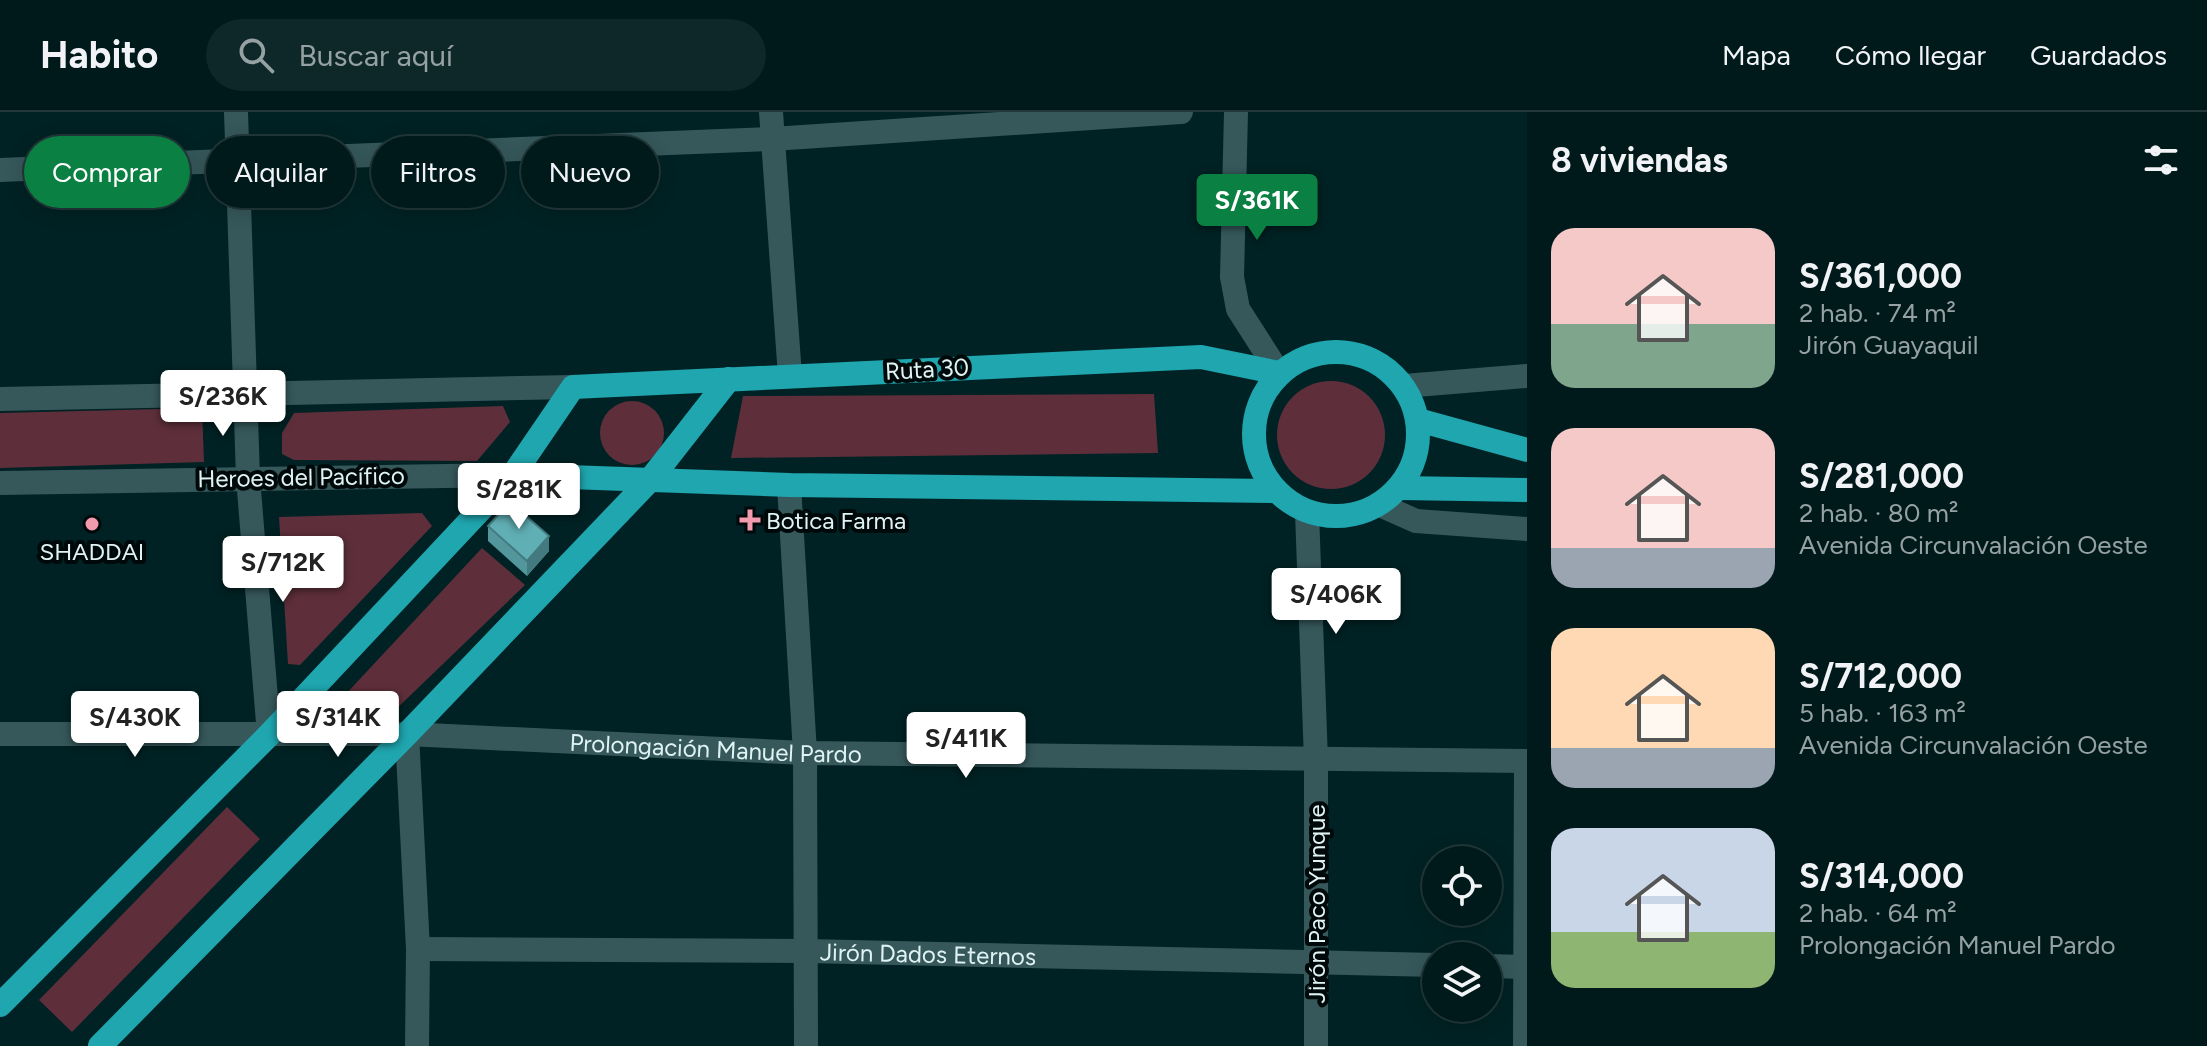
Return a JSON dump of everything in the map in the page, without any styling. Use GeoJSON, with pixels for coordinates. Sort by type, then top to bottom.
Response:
{"type":"FeatureCollection","features":[{"type":"Feature","properties":{"kind":"highway"},"geometry":{"type":"LineString","coordinates":[[1314,353],[1354,353],[1374,360],[1404,386],[1418,420],[1417,455],[1400,488],[1380,505],[1345,517],[1307,512],[1276,491],[1264,475],[1252,437],[1260,398],[1279,373],[1314,353]]}},
{"type":"Feature","properties":{"kind":"highway","name":"Ruta 30"},"geometry":{"type":"LineString","coordinates":[[573,387],[1201,357],[1279,373]]}},
{"type":"Feature","properties":{"kind":"highway"},"geometry":{"type":"LineString","coordinates":[[100,1046],[407,734],[650,480],[729,379]]}},
{"type":"Feature","properties":{"kind":"highway"},"geometry":{"type":"LineString","coordinates":[[6,998],[269,735],[513,475],[573,387]]}},
{"type":"Feature","properties":{"kind":"highway"},"geometry":{"type":"LineString","coordinates":[[1418,420],[1527,450]]}},
{"type":"Feature","properties":{"kind":"highway","name":"Heroes del Pacífico"},"geometry":{"type":"LineString","coordinates":[[513,475],[650,480]]}},
{"type":"Feature","properties":{"kind":"highway"},"geometry":{"type":"LineString","coordinates":[[650,480],[789,485],[1276,491]]}},
{"type":"Feature","properties":{"kind":"highway"},"geometry":{"type":"LineString","coordinates":[[1400,488],[1527,490]]}},
{"type":"Feature","properties":{"kind":"street"},"geometry":{"type":"LineString","coordinates":[[236,112],[237,136]]}},
{"type":"Feature","properties":{"kind":"street"},"geometry":{"type":"LineString","coordinates":[[771,112],[790,376]]}},
{"type":"Feature","properties":{"kind":"street"},"geometry":{"type":"LineString","coordinates":[[355,155],[772,139],[1181,112]]}},
{"type":"Feature","properties":{"kind":"street"},"geometry":{"type":"LineString","coordinates":[[1236,112],[1232,277],[1238,309],[1279,373]]}},
{"type":"Feature","properties":{"kind":"street"},"geometry":{"type":"LineString","coordinates":[[0,170],[206,161]]}},
{"type":"Feature","properties":{"kind":"street"},"geometry":{"type":"LineString","coordinates":[[239,208],[248,478],[269,735]]}},
{"type":"Feature","properties":{"kind":"street"},"geometry":{"type":"LineString","coordinates":[[1404,386],[1527,376]]}},
{"type":"Feature","properties":{"kind":"street"},"geometry":{"type":"LineString","coordinates":[[0,399],[573,387]]}},
{"type":"Feature","properties":{"kind":"street","name":"Heroes del Pacífico"},"geometry":{"type":"LineString","coordinates":[[0,483],[513,475]]}},
{"type":"Feature","properties":{"kind":"street"},"geometry":{"type":"LineString","coordinates":[[789,485],[805,753],[806,1046]]}},
{"type":"Feature","properties":{"kind":"street"},"geometry":{"type":"LineString","coordinates":[[1380,505],[1416,521],[1527,529]]}},
{"type":"Feature","properties":{"kind":"street","name":"Jirón Paco Yunque"},"geometry":{"type":"LineString","coordinates":[[1307,512],[1316,761],[1316,1046]]}},
{"type":"Feature","properties":{"kind":"street","name":"Prolongación Manuel Pardo"},"geometry":{"type":"LineString","coordinates":[[0,734],[407,734],[805,753],[1526,761]]}},
{"type":"Feature","properties":{"kind":"street"},"geometry":{"type":"LineString","coordinates":[[407,734],[418,949],[417,1046]]}},
{"type":"Feature","properties":{"kind":"street"},"geometry":{"type":"LineString","coordinates":[[1525,1046],[1526,761]]}},
{"type":"Feature","properties":{"kind":"street","name":"Jirón Dados Eternos"},"geometry":{"type":"LineString","coordinates":[[418,949],[807,951],[1422,965]]}},
{"type":"Feature","properties":{"kind":"street"},"geometry":{"type":"LineString","coordinates":[[1502,966],[1526,967]]}},
{"type":"Feature","properties":{"kind":"shaded area"},"geometry":{"type":"Polygon","coordinates":[[[1331,381],[1352,385],[1369,397],[1381,414],[1385,435],[1381,456],[1369,473],[1352,485],[1331,489],[1310,485],[1293,473],[1281,456],[1277,435],[1281,414],[1293,397],[1310,385],[1331,381]]]}},
{"type":"Feature","properties":{"kind":"shaded area"},"geometry":{"type":"Polygon","coordinates":[[[1154,394],[1158,453],[731,458],[743,396],[1154,394]]]}},
{"type":"Feature","properties":{"kind":"shaded area"},"geometry":{"type":"Polygon","coordinates":[[[632,401],[644,403],[655,410],[662,421],[662,445],[655,456],[644,463],[632,465],[620,463],[609,456],[602,445],[600,433],[602,421],[609,410],[620,403],[632,401]]]}},
{"type":"Feature","properties":{"kind":"shaded area"},"geometry":{"type":"Polygon","coordinates":[[[503,406],[510,422],[477,461],[294,460],[282,454],[282,433],[294,413],[503,406]]]}},
{"type":"Feature","properties":{"kind":"shaded area"},"geometry":{"type":"Polygon","coordinates":[[[202,408],[204,462],[0,468],[0,413],[202,408]]]}},
{"type":"Feature","properties":{"kind":"shaded area"},"geometry":{"type":"Polygon","coordinates":[[[422,513],[432,526],[300,665],[288,664],[279,517],[422,513]]]}},
{"type":"Feature","properties":{"kind":"shaded area"},"geometry":{"type":"Polygon","coordinates":[[[482,548],[525,585],[391,714],[344,696],[482,548]]]}},
{"type":"Feature","properties":{"kind":"shaded area"},"geometry":{"type":"Polygon","coordinates":[[[227,807],[260,839],[72,1032],[39,1000],[227,807]]]}},
{"type":"Feature","properties":{"kind":"building"},"geometry":{"type":"Polygon","coordinates":[[[510,502],[549,536],[527,561],[488,526],[510,502]]]}},
{"type":"Feature","properties":{"kind":"place","name":"Botica Farma"},"geometry":{"type":"Point","coordinates":[750,520]}},
{"type":"Feature","properties":{"kind":"place","name":"SHADDAI"},"geometry":{"type":"Point","coordinates":[92,524]}}]}
